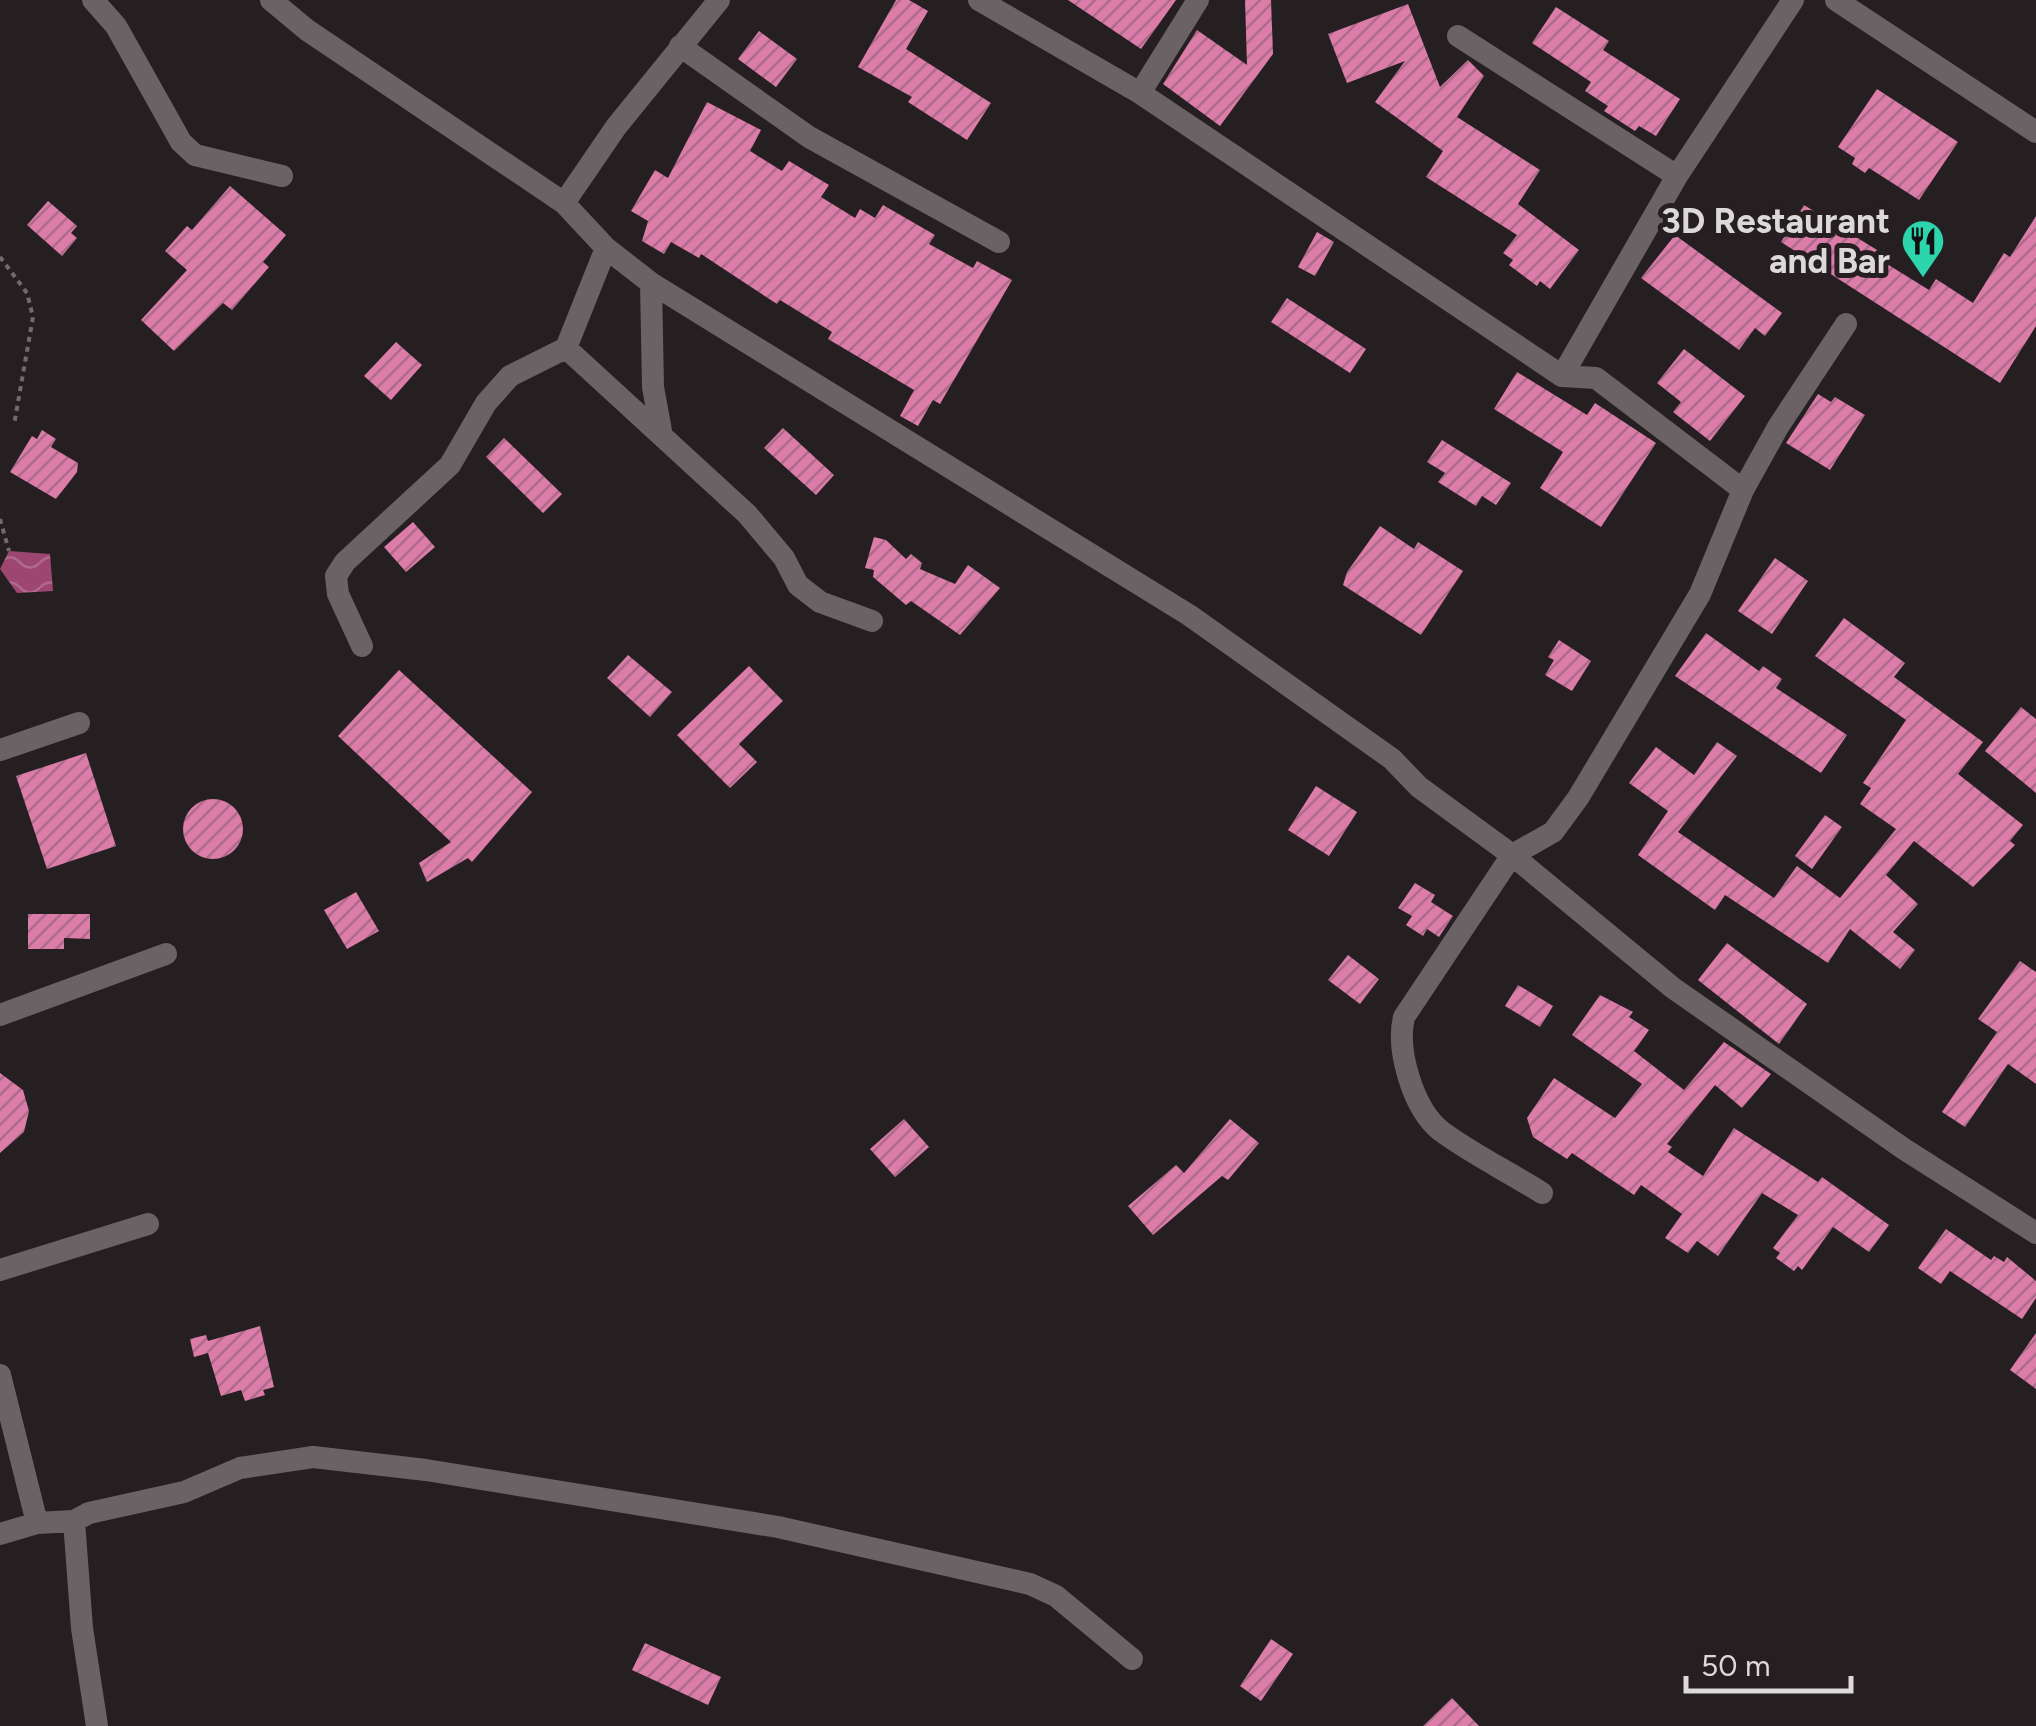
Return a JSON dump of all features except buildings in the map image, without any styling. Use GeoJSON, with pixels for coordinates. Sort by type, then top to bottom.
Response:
{"type":"FeatureCollection","features":[{"type":"Feature","properties":{"kind":"street"},"geometry":{"type":"LineString","coordinates":[[92,0],[116,26],[181,142],[195,156],[282,176]]}},
{"type":"Feature","properties":{"kind":"street"},"geometry":{"type":"LineString","coordinates":[[270,0],[308,30],[564,203],[606,248],[651,283],[1189,615],[1392,759],[1419,787],[1512,855],[1673,988],[1904,1150],[2036,1232]]}},
{"type":"Feature","properties":{"kind":"street"},"geometry":{"type":"LineString","coordinates":[[564,203],[680,46],[719,0]]}},
{"type":"Feature","properties":{"kind":"street"},"geometry":{"type":"LineString","coordinates":[[979,0],[1140,93],[1562,376],[1596,378],[1743,490]]}},
{"type":"Feature","properties":{"kind":"street"},"geometry":{"type":"LineString","coordinates":[[1140,93],[1198,0]]}},
{"type":"Feature","properties":{"kind":"street"},"geometry":{"type":"LineString","coordinates":[[1562,376],[1676,176],[1793,0]]}},
{"type":"Feature","properties":{"kind":"street"},"geometry":{"type":"LineString","coordinates":[[1836,0],[2036,132]]}},
{"type":"Feature","properties":{"kind":"street"},"geometry":{"type":"LineString","coordinates":[[1458,36],[1676,176]]}},
{"type":"Feature","properties":{"kind":"street"},"geometry":{"type":"LineString","coordinates":[[680,46],[809,137],[999,242]]}},
{"type":"Feature","properties":{"kind":"street"},"geometry":{"type":"LineString","coordinates":[[362,646],[338,594],[336,576],[345,562],[450,465],[486,403],[510,376],[566,348],[606,248]]}},
{"type":"Feature","properties":{"kind":"street"},"geometry":{"type":"LineString","coordinates":[[651,283],[653,387],[661,430]]}},
{"type":"Feature","properties":{"kind":"street"},"geometry":{"type":"LineString","coordinates":[[1542,1192],[1438,1128],[1406,1074],[1399,1038],[1404,1016],[1512,855],[1553,832],[1578,798],[1700,594],[1743,490],[1846,324]]}},
{"type":"Feature","properties":{"kind":"street"},"geometry":{"type":"LineString","coordinates":[[566,348],[661,430],[747,514],[784,558],[798,585],[820,602],[872,621]]}},
{"type":"Feature","properties":{"kind":"street"},"geometry":{"type":"LineString","coordinates":[[0,750],[79,724]]}},
{"type":"Feature","properties":{"kind":"street"},"geometry":{"type":"LineString","coordinates":[[0,1015],[166,954]]}},
{"type":"Feature","properties":{"kind":"street"},"geometry":{"type":"LineString","coordinates":[[0,1270],[148,1224]]}},
{"type":"Feature","properties":{"kind":"street"},"geometry":{"type":"LineString","coordinates":[[0,1375],[37,1523]]}},
{"type":"Feature","properties":{"kind":"street"},"geometry":{"type":"LineString","coordinates":[[0,1534],[37,1523],[74,1521],[88,1513],[184,1492],[240,1468],[313,1457],[426,1470],[778,1527],[1030,1584],[1056,1596],[1132,1659]]}},
{"type":"Feature","properties":{"kind":"street"},"geometry":{"type":"LineString","coordinates":[[74,1521],[82,1628],[97,1726]]}},
{"type":"Feature","properties":{"kind":"path"},"geometry":{"type":"LineString","coordinates":[[0,257],[27,293],[34,317],[14,425]]}},
{"type":"Feature","properties":{"kind":"path"},"geometry":{"type":"LineString","coordinates":[[0,519],[10,550]]}},
{"type":"Feature","properties":{"kind":"water"},"geometry":{"type":"Polygon","coordinates":[[[9,551],[50,554],[53,591],[17,593],[0,569],[9,551]]]}},
{"type":"Feature","properties":{"kind":"place","name":"3D Restaurant and Bar"},"geometry":{"type":"Point","coordinates":[1923,279]}}]}
